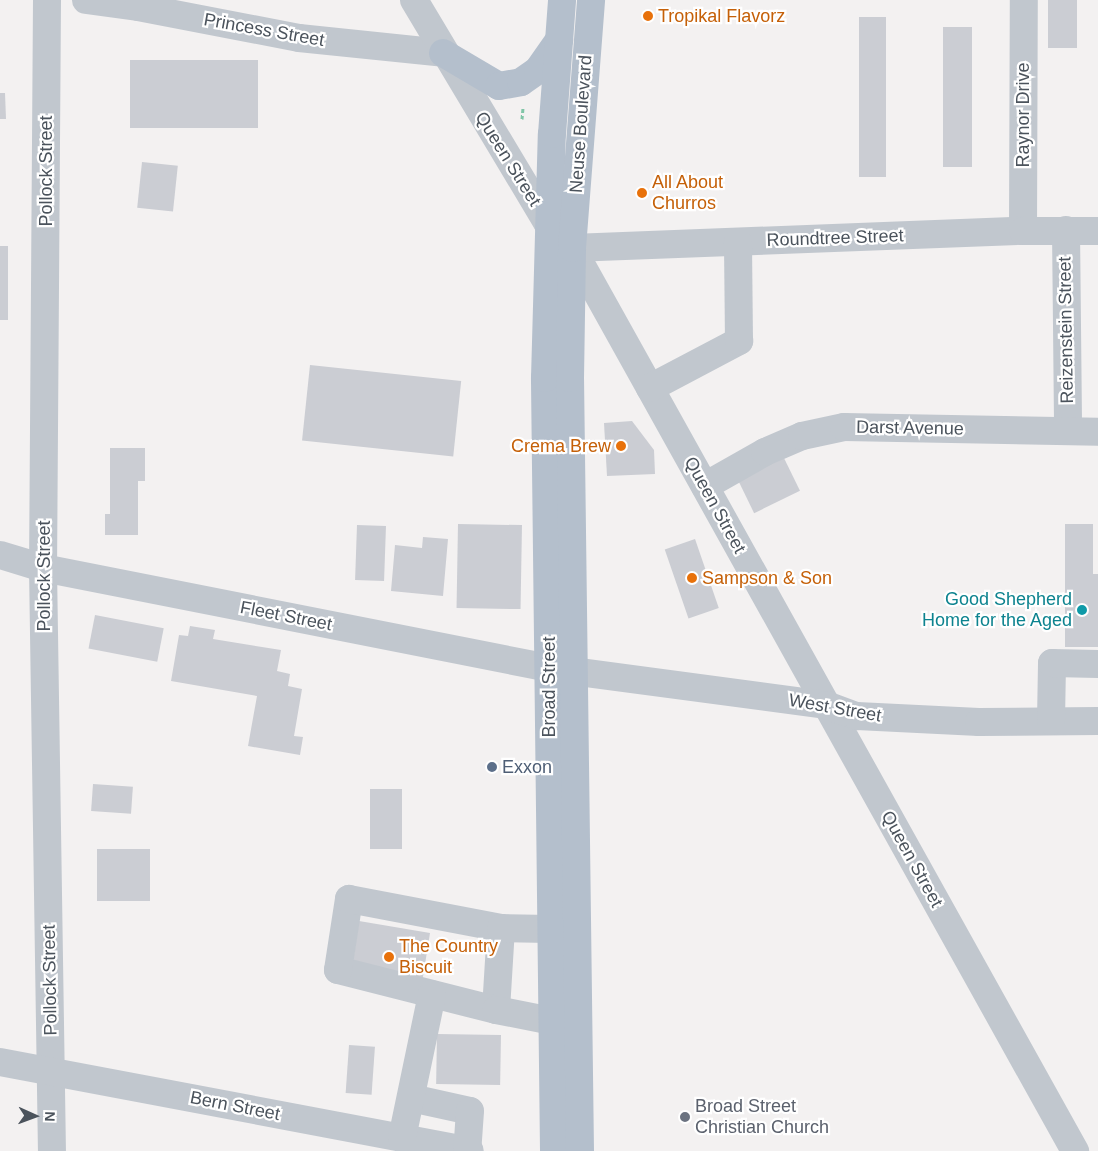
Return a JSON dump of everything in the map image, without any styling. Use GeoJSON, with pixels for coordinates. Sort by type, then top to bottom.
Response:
{"type":"FeatureCollection","features":[{"type":"Feature","properties":{"kind":"main road","name":"Neuse Boulevard"},"geometry":{"type":"LineString","coordinates":[[548,224],[562,0]]}},
{"type":"Feature","properties":{"kind":"main road","name":"Neuse Boulevard"},"geometry":{"type":"LineString","coordinates":[[572,248],[591,0]]}},
{"type":"Feature","properties":{"kind":"main road"},"geometry":{"type":"LineString","coordinates":[[443,53],[500,86],[521,82],[538,70],[559,40]]}},
{"type":"Feature","properties":{"kind":"main road","name":"Broad Street"},"geometry":{"type":"LineString","coordinates":[[548,224],[545,378],[561,670],[580,1151]]}},
{"type":"Feature","properties":{"kind":"main road","name":"Broad Street"},"geometry":{"type":"LineString","coordinates":[[554,1151],[550,929],[561,670],[572,248]]}},
{"type":"Feature","properties":{"kind":"street","name":"Pollock Street"},"geometry":{"type":"LineString","coordinates":[[47,0],[43,568],[52,1151]]}},
{"type":"Feature","properties":{"kind":"street","name":"Princess Street"},"geometry":{"type":"LineString","coordinates":[[86,0],[138,7],[299,38],[443,53]]}},
{"type":"Feature","properties":{"kind":"street","name":"Queen Street"},"geometry":{"type":"LineString","coordinates":[[414,0],[443,53],[548,224],[572,248],[1075,1151]]}},
{"type":"Feature","properties":{"kind":"street","name":"Raynor Drive"},"geometry":{"type":"LineString","coordinates":[[1022,231],[1024,0]]}},
{"type":"Feature","properties":{"kind":"street","name":"Reizenstein Street"},"geometry":{"type":"LineString","coordinates":[[1066,230],[1068,431]]}},
{"type":"Feature","properties":{"kind":"street","name":"Roundtree Street"},"geometry":{"type":"LineString","coordinates":[[572,248],[1022,231],[1098,231]]}},
{"type":"Feature","properties":{"kind":"street"},"geometry":{"type":"LineString","coordinates":[[650,388],[739,341],[738,242]]}},
{"type":"Feature","properties":{"kind":"street","name":"Darst Avenue"},"geometry":{"type":"LineString","coordinates":[[705,486],[747,461],[802,436],[844,427],[1098,432]]}},
{"type":"Feature","properties":{"kind":"street","name":"Fleet Street"},"geometry":{"type":"LineString","coordinates":[[0,555],[43,568],[561,670]]}},
{"type":"Feature","properties":{"kind":"street"},"geometry":{"type":"LineString","coordinates":[[1051,721],[1052,663],[1098,664]]}},
{"type":"Feature","properties":{"kind":"street","name":"West Street"},"geometry":{"type":"LineString","coordinates":[[561,670],[826,704],[857,716],[979,722],[1098,721]]}},
{"type":"Feature","properties":{"kind":"street"},"geometry":{"type":"LineString","coordinates":[[550,929],[501,928],[349,899],[338,970],[496,1010],[552,1021]]}},
{"type":"Feature","properties":{"kind":"street"},"geometry":{"type":"LineString","coordinates":[[496,1010],[501,928]]}},
{"type":"Feature","properties":{"kind":"street"},"geometry":{"type":"LineString","coordinates":[[402,1138],[432,994]]}},
{"type":"Feature","properties":{"kind":"street","name":"Bern Street"},"geometry":{"type":"LineString","coordinates":[[0,1062],[51,1070],[468,1151]]}},
{"type":"Feature","properties":{"kind":"street"},"geometry":{"type":"LineString","coordinates":[[411,1098],[470,1111],[468,1151]]}},
{"type":"Feature","properties":{"kind":"building"},"geometry":{"type":"Polygon","coordinates":[[[1048,0],[1077,0],[1077,48],[1048,48],[1048,0]]]}},
{"type":"Feature","properties":{"kind":"building"},"geometry":{"type":"Polygon","coordinates":[[[859,17],[886,17],[886,177],[859,177],[859,17]]]}},
{"type":"Feature","properties":{"kind":"building"},"geometry":{"type":"Polygon","coordinates":[[[943,27],[972,27],[972,167],[943,167],[943,27]]]}},
{"type":"Feature","properties":{"kind":"building"},"geometry":{"type":"Polygon","coordinates":[[[130,60],[258,60],[258,128],[130,128],[130,60]]]}},
{"type":"Feature","properties":{"kind":"building"},"geometry":{"type":"Polygon","coordinates":[[[0,93],[5,93],[6,119],[0,119],[0,93]]]}},
{"type":"Feature","properties":{"kind":"building"},"geometry":{"type":"Polygon","coordinates":[[[142,162],[178,166],[173,212],[137,208],[142,162]]]}},
{"type":"Feature","properties":{"kind":"building"},"geometry":{"type":"Polygon","coordinates":[[[0,246],[8,246],[8,320],[0,320],[0,246]]]}},
{"type":"Feature","properties":{"kind":"building"},"geometry":{"type":"Polygon","coordinates":[[[310,365],[461,381],[453,456],[302,441],[310,365]]]}},
{"type":"Feature","properties":{"kind":"building"},"geometry":{"type":"Polygon","coordinates":[[[632,421],[654,450],[655,474],[607,476],[604,423],[632,421]]]}},
{"type":"Feature","properties":{"kind":"building"},"geometry":{"type":"Polygon","coordinates":[[[110,448],[145,448],[145,481],[138,481],[138,535],[105,535],[105,514],[110,514],[110,448]]]}},
{"type":"Feature","properties":{"kind":"building"},"geometry":{"type":"Polygon","coordinates":[[[782,454],[800,491],[754,513],[736,476],[782,454]]]}},
{"type":"Feature","properties":{"kind":"building"},"geometry":{"type":"Polygon","coordinates":[[[458,524],[522,525],[521,609],[457,608],[458,524]]]}},
{"type":"Feature","properties":{"kind":"building","name":"Good Shepherd Home for the Aged"},"geometry":{"type":"Polygon","coordinates":[[[1065,524],[1093,524],[1093,574],[1098,574],[1098,647],[1065,647],[1065,524]]]}},
{"type":"Feature","properties":{"kind":"building"},"geometry":{"type":"Polygon","coordinates":[[[357,525],[386,526],[384,581],[355,580],[357,525]]]}},
{"type":"Feature","properties":{"kind":"building"},"geometry":{"type":"Polygon","coordinates":[[[423,537],[448,539],[443,596],[391,591],[395,545],[422,548],[423,537]]]}},
{"type":"Feature","properties":{"kind":"building"},"geometry":{"type":"Polygon","coordinates":[[[695,539],[719,608],[689,618],[665,549],[695,539]]]}},
{"type":"Feature","properties":{"kind":"building"},"geometry":{"type":"Polygon","coordinates":[[[95,615],[164,628],[157,662],[89,648],[95,615]]]}},
{"type":"Feature","properties":{"kind":"building"},"geometry":{"type":"Polygon","coordinates":[[[190,626],[215,630],[213,639],[281,650],[277,671],[290,674],[288,686],[302,689],[294,736],[303,737],[300,755],[248,746],[257,696],[171,681],[179,635],[188,636],[190,626]]]}},
{"type":"Feature","properties":{"kind":"building"},"geometry":{"type":"Polygon","coordinates":[[[93,784],[133,787],[131,814],[91,811],[93,784]]]}},
{"type":"Feature","properties":{"kind":"building"},"geometry":{"type":"Polygon","coordinates":[[[370,789],[402,789],[402,849],[370,849],[370,789]]]}},
{"type":"Feature","properties":{"kind":"building"},"geometry":{"type":"Polygon","coordinates":[[[97,849],[150,849],[150,901],[97,901],[97,849]]]}},
{"type":"Feature","properties":{"kind":"building"},"geometry":{"type":"Polygon","coordinates":[[[359,921],[430,933],[422,983],[353,961],[359,921]]]}},
{"type":"Feature","properties":{"kind":"building"},"geometry":{"type":"Polygon","coordinates":[[[437,1034],[501,1035],[500,1085],[436,1084],[437,1034]]]}},
{"type":"Feature","properties":{"kind":"building"},"geometry":{"type":"Polygon","coordinates":[[[349,1045],[375,1047],[372,1095],[346,1093],[349,1045]]]}},
{"type":"Feature","properties":{"kind":"place","name":"Tropikal Flavorz"},"geometry":{"type":"Point","coordinates":[648,16]}},
{"type":"Feature","properties":{"kind":"place","name":"All About Churros"},"geometry":{"type":"Point","coordinates":[642,193]}},
{"type":"Feature","properties":{"kind":"place","name":"Crema Brew"},"geometry":{"type":"Point","coordinates":[621,446]}},
{"type":"Feature","properties":{"kind":"place","name":"Sampson & Son"},"geometry":{"type":"Point","coordinates":[692,578]}},
{"type":"Feature","properties":{"kind":"place","name":"Good Shepherd Home for the Aged"},"geometry":{"type":"Point","coordinates":[1082,610]}},
{"type":"Feature","properties":{"kind":"place","name":"Exxon"},"geometry":{"type":"Point","coordinates":[492,767]}},
{"type":"Feature","properties":{"kind":"place","name":"The Country Biscuit"},"geometry":{"type":"Point","coordinates":[389,957]}},
{"type":"Feature","properties":{"kind":"place","name":"Broad Street Christian Church"},"geometry":{"type":"Point","coordinates":[685,1117]}}]}
